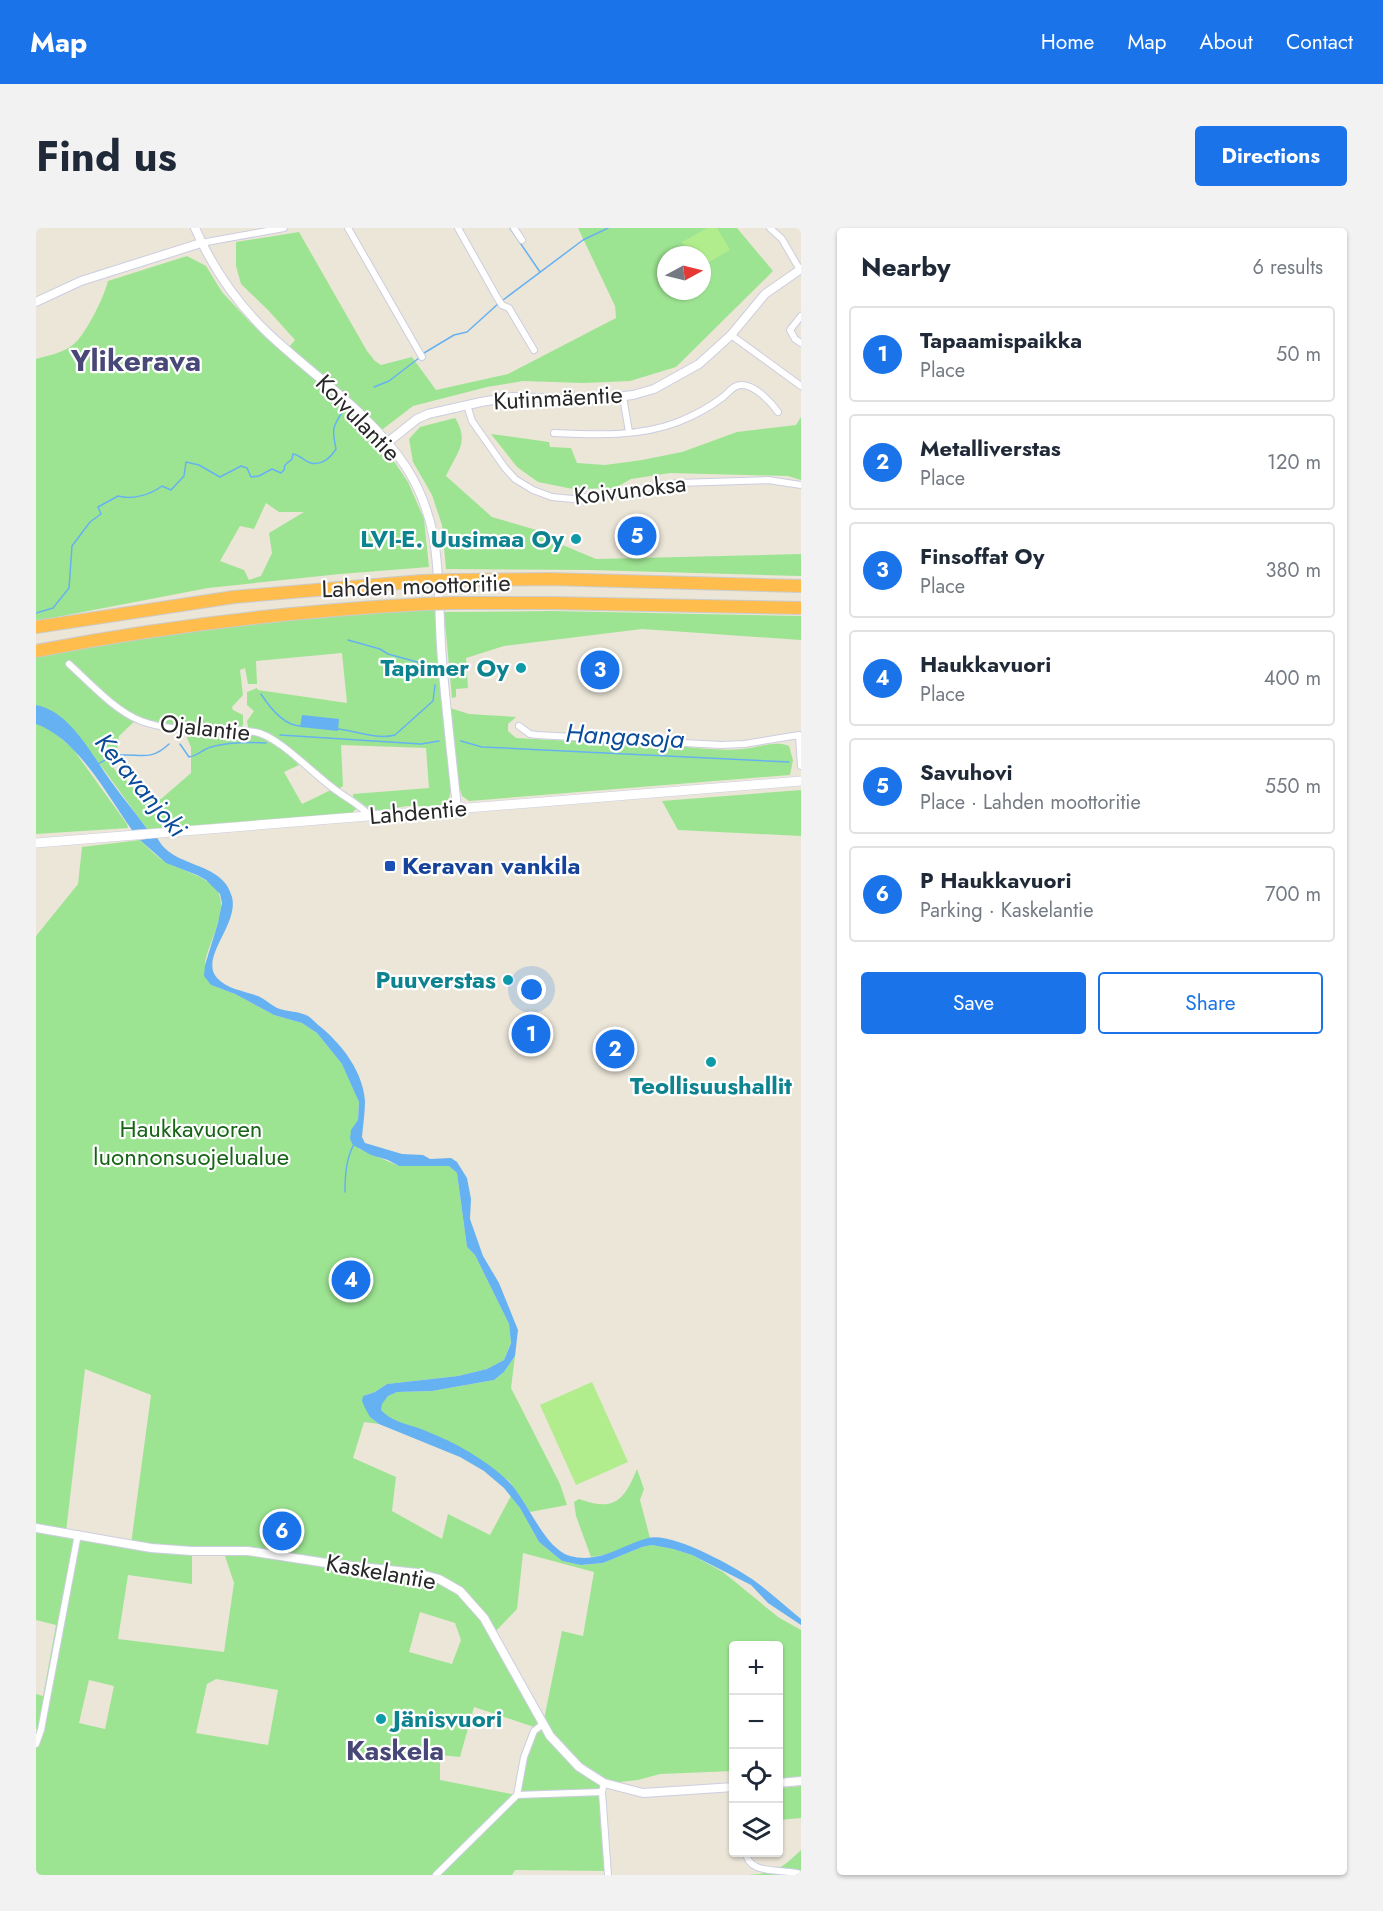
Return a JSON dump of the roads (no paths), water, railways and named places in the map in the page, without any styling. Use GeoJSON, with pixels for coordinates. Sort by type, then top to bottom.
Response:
{"type":"FeatureCollection","features":[{"type":"Feature","properties":{"kind":"highway","name":"Lahden moottoritie"},"geometry":{"type":"LineString","coordinates":[[36,627],[234,597],[422,581],[549,579],[801,586]]}},
{"type":"Feature","properties":{"kind":"highway","name":"Lahden moottoritie"},"geometry":{"type":"LineString","coordinates":[[36,651],[150,631],[236,620],[341,609],[424,604],[550,603],[801,608]]}},
{"type":"Feature","properties":{"kind":"main road","name":"Lahdentie"},"geometry":{"type":"LineString","coordinates":[[36,843],[801,781]]}},
{"type":"Feature","properties":{"kind":"street","name":"Koivulantie"},"geometry":{"type":"LineString","coordinates":[[195,228],[225,285],[281,345],[347,400],[388,442],[412,478],[424,502],[432,525],[438,567],[441,657],[457,808]]}},
{"type":"Feature","properties":{"kind":"street"},"geometry":{"type":"LineString","coordinates":[[36,302],[81,281],[201,243],[284,228]]}},
{"type":"Feature","properties":{"kind":"street"},"geometry":{"type":"LineString","coordinates":[[348,228],[422,357]]}},
{"type":"Feature","properties":{"kind":"street"},"geometry":{"type":"LineString","coordinates":[[458,228],[500,302],[509,309],[534,350]]}},
{"type":"Feature","properties":{"kind":"street"},"geometry":{"type":"LineString","coordinates":[[514,228],[522,240]]}},
{"type":"Feature","properties":{"kind":"street"},"geometry":{"type":"LineString","coordinates":[[770,228],[782,239],[801,269]]}},
{"type":"Feature","properties":{"kind":"street","name":"Kutinmäentie"},"geometry":{"type":"LineString","coordinates":[[388,442],[417,419],[428,414],[467,405],[512,397],[591,400],[623,397],[654,389],[699,364],[731,335],[765,294],[801,269]]}},
{"type":"Feature","properties":{"kind":"street"},"geometry":{"type":"LineString","coordinates":[[801,316],[790,330],[801,343]]}},
{"type":"Feature","properties":{"kind":"street"},"geometry":{"type":"LineString","coordinates":[[731,335],[801,387]]}},
{"type":"Feature","properties":{"kind":"street"},"geometry":{"type":"LineString","coordinates":[[554,433],[598,435],[653,431],[703,410],[723,398],[734,387],[742,385],[751,388],[771,403],[778,412]]}},
{"type":"Feature","properties":{"kind":"street"},"geometry":{"type":"LineString","coordinates":[[623,397],[629,432]]}},
{"type":"Feature","properties":{"kind":"street","name":"Koivunoksa"},"geometry":{"type":"LineString","coordinates":[[467,405],[472,421],[515,479],[533,490],[552,497],[573,499],[682,483],[768,480],[801,485]]}},
{"type":"Feature","properties":{"kind":"street","name":"Ojalantie"},"geometry":{"type":"LineString","coordinates":[[69,664],[117,707],[141,720],[174,729],[259,732],[282,747],[336,791],[363,808],[370,816]]}},
{"type":"Feature","properties":{"kind":"street"},"geometry":{"type":"LineString","coordinates":[[519,726],[530,734],[537,735],[721,745],[744,744],[800,735],[801,766]]}},
{"type":"Feature","properties":{"kind":"street","name":"Kaskelantie"},"geometry":{"type":"LineString","coordinates":[[36,1528],[158,1549],[267,1553],[333,1564],[417,1573],[439,1579],[460,1591],[484,1618],[550,1736],[579,1767],[603,1787],[643,1793],[729,1787]]}},
{"type":"Feature","properties":{"kind":"street"},"geometry":{"type":"LineString","coordinates":[[36,1744],[44,1716],[78,1534]]}},
{"type":"Feature","properties":{"kind":"street"},"geometry":{"type":"LineString","coordinates":[[436,1875],[517,1795],[524,1757],[534,1731],[543,1724]]}},
{"type":"Feature","properties":{"kind":"street"},"geometry":{"type":"LineString","coordinates":[[783,1783],[801,1781]]}},
{"type":"Feature","properties":{"kind":"street"},"geometry":{"type":"LineString","coordinates":[[517,1795],[603,1787],[608,1875]]}},
{"type":"Feature","properties":{"kind":"street"},"geometry":{"type":"LineString","coordinates":[[746,1857],[746,1864],[752,1872],[760,1874],[789,1871],[801,1874]]}},
{"type":"Feature","properties":{"kind":"water"},"geometry":{"type":"Polygon","coordinates":[[[36,705],[59,716],[79,735],[147,829],[132,830],[102,785],[78,755],[51,731],[36,724],[36,705]]]}},
{"type":"Feature","properties":{"kind":"water"},"geometry":{"type":"Polygon","coordinates":[[[302,715],[339,719],[338,731],[300,727],[302,715]]]}},
{"type":"Feature","properties":{"kind":"water"},"geometry":{"type":"Polygon","coordinates":[[[157,837],[173,855],[208,870],[227,885],[232,897],[233,908],[213,960],[213,970],[217,978],[231,987],[261,997],[277,1008],[308,1016],[330,1035],[351,1060],[360,1080],[365,1101],[362,1137],[365,1143],[402,1154],[423,1155],[430,1159],[451,1158],[457,1162],[467,1178],[471,1199],[470,1219],[483,1256],[499,1283],[518,1330],[515,1356],[504,1372],[494,1380],[432,1391],[397,1392],[388,1396],[381,1410],[396,1421],[447,1440],[498,1472],[514,1488],[543,1533],[560,1551],[570,1556],[591,1558],[648,1538],[658,1537],[671,1540],[716,1558],[752,1579],[801,1619],[801,1625],[768,1603],[751,1585],[692,1555],[673,1549],[652,1545],[642,1547],[603,1563],[581,1565],[562,1561],[539,1542],[520,1508],[504,1488],[484,1471],[460,1457],[379,1424],[370,1417],[362,1401],[363,1396],[387,1384],[458,1376],[487,1369],[504,1360],[511,1343],[509,1324],[475,1255],[467,1247],[457,1173],[449,1166],[399,1166],[353,1145],[350,1139],[351,1130],[358,1120],[359,1102],[342,1064],[317,1033],[302,1023],[274,1015],[235,994],[211,985],[204,976],[222,903],[220,894],[206,880],[166,863],[140,840],[157,837]]]}},
{"type":"Feature","properties":{"kind":"waterway"},"geometry":{"type":"LineString","coordinates":[[510,228],[540,272]]}},
{"type":"Feature","properties":{"kind":"waterway"},"geometry":{"type":"LineString","coordinates":[[503,300],[583,240],[608,228]]}},
{"type":"Feature","properties":{"kind":"waterway"},"geometry":{"type":"LineString","coordinates":[[424,353],[454,335],[467,332],[499,303]]}},
{"type":"Feature","properties":{"kind":"waterway"},"geometry":{"type":"LineString","coordinates":[[374,387],[389,381],[419,358]]}},
{"type":"Feature","properties":{"kind":"waterway"},"geometry":{"type":"LineString","coordinates":[[36,613],[53,608],[69,588],[72,546],[90,522],[101,514],[98,507],[118,496],[141,496],[162,486],[171,490],[184,476],[186,462],[199,465],[220,477],[241,466],[247,468],[251,477],[259,476],[272,469],[281,473],[292,459],[293,454],[311,463],[322,462],[329,458],[336,449],[334,429],[343,411]]}},
{"type":"Feature","properties":{"kind":"waterway"},"geometry":{"type":"LineString","coordinates":[[348,640],[428,665],[434,676]]}},
{"type":"Feature","properties":{"kind":"waterway"},"geometry":{"type":"LineString","coordinates":[[338,729],[374,736],[395,735],[433,701],[435,685]]}},
{"type":"Feature","properties":{"kind":"waterway"},"geometry":{"type":"LineString","coordinates":[[261,694],[283,719],[300,726]]}},
{"type":"Feature","properties":{"kind":"waterway","name":"Hangasoja"},"geometry":{"type":"LineString","coordinates":[[280,735],[421,744],[439,741]]}},
{"type":"Feature","properties":{"kind":"waterway","name":"Hangasoja"},"geometry":{"type":"LineString","coordinates":[[461,741],[482,747],[789,762]]}},
{"type":"Feature","properties":{"kind":"waterway","name":"Hangasoja"},"geometry":{"type":"LineString","coordinates":[[180,744],[189,757],[218,745],[266,743]]}},
{"type":"Feature","properties":{"kind":"waterway","name":"Hangasoja"},"geometry":{"type":"LineString","coordinates":[[98,764],[117,756],[151,755],[169,744]]}},
{"type":"Feature","properties":{"kind":"waterway"},"geometry":{"type":"LineString","coordinates":[[345,1192],[346,1167],[354,1144]]}},
{"type":"Feature","properties":{"kind":"place","name":"Savuhovi"},"geometry":{"type":"Point","coordinates":[637,536]}},
{"type":"Feature","properties":{"kind":"place","name":"LVI-E. Uusimaa Oy"},"geometry":{"type":"Point","coordinates":[576,539]}},
{"type":"Feature","properties":{"kind":"place","name":"Tapimer Oy"},"geometry":{"type":"Point","coordinates":[521,668]}},
{"type":"Feature","properties":{"kind":"place","name":"Finsoffat Oy"},"geometry":{"type":"Point","coordinates":[600,670]}},
{"type":"Feature","properties":{"kind":"place","name":"Keravan vankila"},"geometry":{"type":"Point","coordinates":[390,866]}},
{"type":"Feature","properties":{"kind":"place","name":"Puuverstas"},"geometry":{"type":"Point","coordinates":[508,980]}},
{"type":"Feature","properties":{"kind":"place","name":"Tapaamispaikka"},"geometry":{"type":"Point","coordinates":[531,1034]}},
{"type":"Feature","properties":{"kind":"place","name":"Metalliverstas"},"geometry":{"type":"Point","coordinates":[615,1049]}},
{"type":"Feature","properties":{"kind":"place","name":"Teollisuushallit"},"geometry":{"type":"Point","coordinates":[711,1062]}},
{"type":"Feature","properties":{"kind":"place","name":"Haukkavuori"},"geometry":{"type":"Point","coordinates":[351,1280]}},
{"type":"Feature","properties":{"kind":"place","name":"P Haukkavuori"},"geometry":{"type":"Point","coordinates":[282,1531]}},
{"type":"Feature","properties":{"kind":"place","name":"Jänisvuori"},"geometry":{"type":"Point","coordinates":[381,1719]}},
{"type":"Feature","properties":{"kind":"district","name":"Ylikerava"},"geometry":{"type":"Point","coordinates":[136,361]}},
{"type":"Feature","properties":{"kind":"district","name":"Kaskela"},"geometry":{"type":"Point","coordinates":[395,1751]}},
{"type":"Feature","properties":{"kind":"water label","name":"Keravanjoki"},"geometry":{"type":"Point","coordinates":[141,785]}},
{"type":"Feature","properties":{"kind":"park label","name":"Haukkavuoren luonnonsuojelualue"},"geometry":{"type":"Point","coordinates":[191,1143]}}]}
